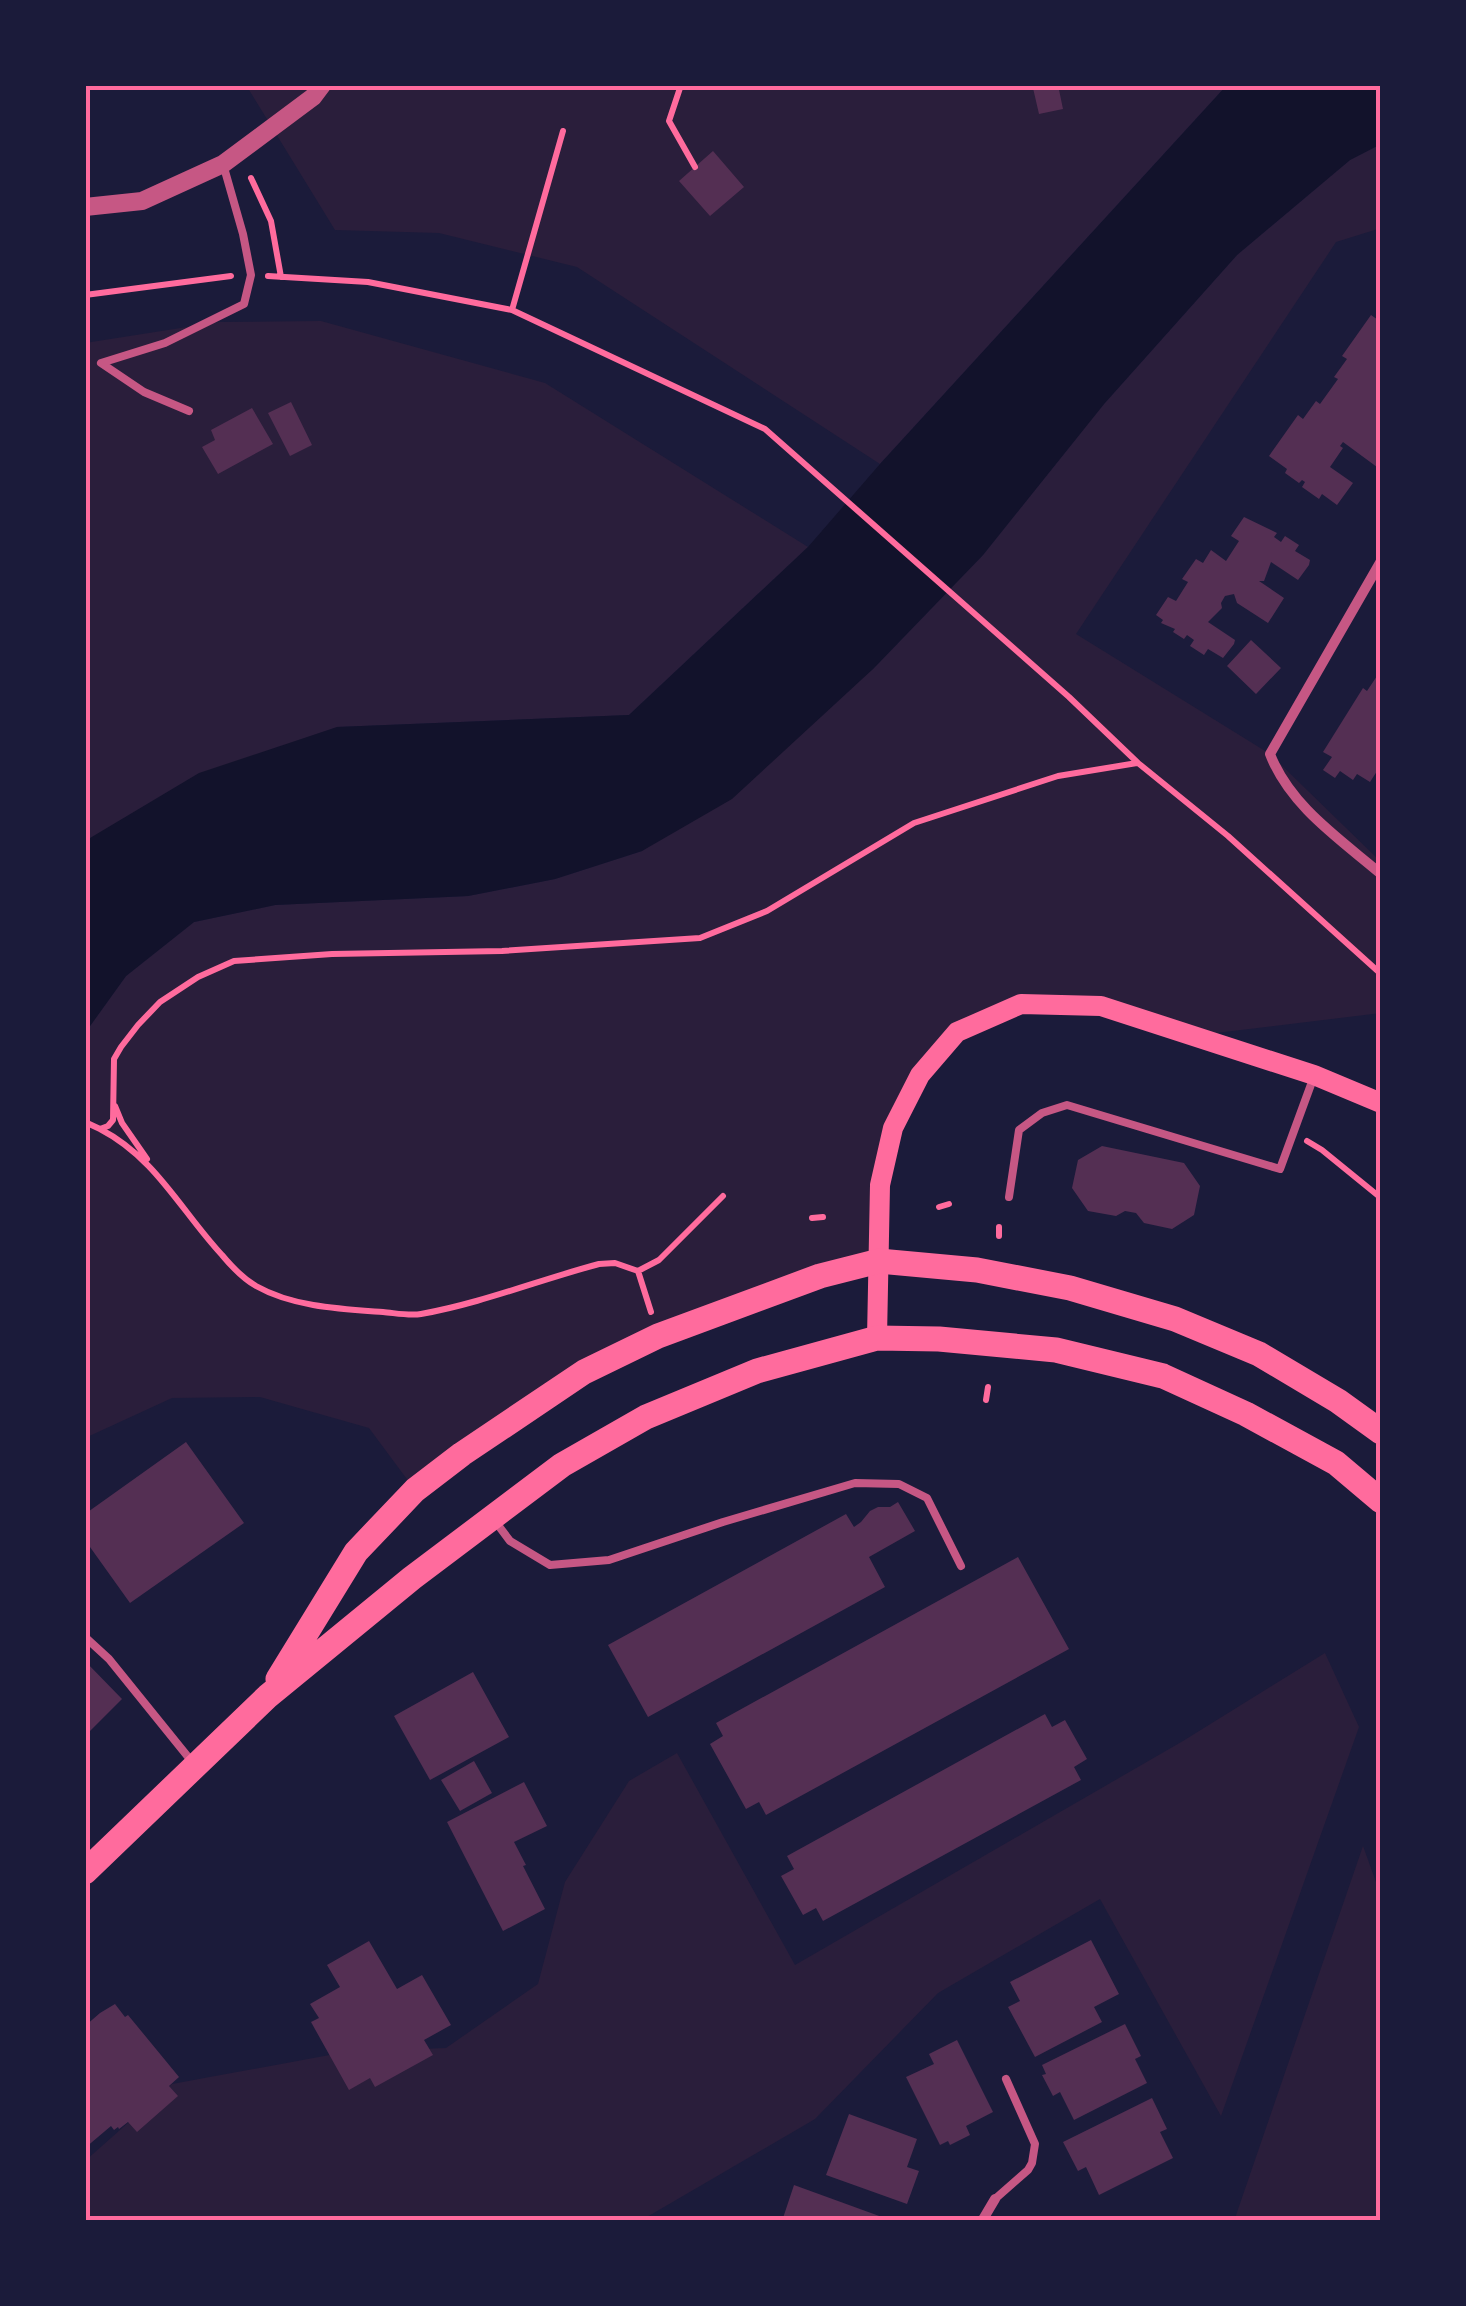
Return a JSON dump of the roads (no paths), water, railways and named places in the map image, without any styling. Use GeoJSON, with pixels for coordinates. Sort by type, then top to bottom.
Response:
{"type":"FeatureCollection","features":[{"type":"Feature","properties":{"kind":"main road"},"geometry":{"type":"LineString","coordinates":[[877,1338],[880,1185],[893,1128],[920,1074],[958,1032],[1022,1004],[1101,1006],[1314,1075],[1381,1103]]}},
{"type":"Feature","properties":{"kind":"main road"},"geometry":{"type":"LineString","coordinates":[[268,1696],[356,1552],[415,1490],[462,1454],[584,1372],[658,1336],[820,1276],[878,1261],[977,1270],[1070,1288],[1175,1318],[1259,1354],[1381,1432]]}},
{"type":"Feature","properties":{"kind":"main road"},"geometry":{"type":"LineString","coordinates":[[85,1872],[268,1696],[412,1578],[562,1465],[646,1418],[757,1371],[877,1338],[939,1339],[1056,1350],[1164,1376],[1246,1414],[1336,1463],[1381,1500]]}},
{"type":"Feature","properties":{"kind":"street"},"geometry":{"type":"LineString","coordinates":[[85,207],[142,201],[222,164],[313,97],[322,85]]}},
{"type":"Feature","properties":{"kind":"street"},"geometry":{"type":"LineString","coordinates":[[1381,561],[1270,754],[1284,784],[1302,806],[1381,874]]}},
{"type":"Feature","properties":{"kind":"street"},"geometry":{"type":"LineString","coordinates":[[982,2221],[995,2199]]}},
{"type":"Feature","properties":{"kind":"lane"},"geometry":{"type":"LineString","coordinates":[[189,411],[144,392],[101,363],[166,344],[244,304],[251,275],[222,164]]}},
{"type":"Feature","properties":{"kind":"lane"},"geometry":{"type":"LineString","coordinates":[[1009,1196],[1019,1130],[1042,1114],[1067,1105],[1280,1168],[1314,1075]]}},
{"type":"Feature","properties":{"kind":"lane"},"geometry":{"type":"LineString","coordinates":[[492,1518],[510,1541],[550,1565],[610,1560],[855,1483],[899,1484],[927,1498],[961,1566]]}},
{"type":"Feature","properties":{"kind":"lane"},"geometry":{"type":"LineString","coordinates":[[85,1637],[109,1658],[196,1767]]}},
{"type":"Feature","properties":{"kind":"lane"},"geometry":{"type":"LineString","coordinates":[[995,2199],[1028,2170],[1035,2144],[1006,2078]]}}]}
